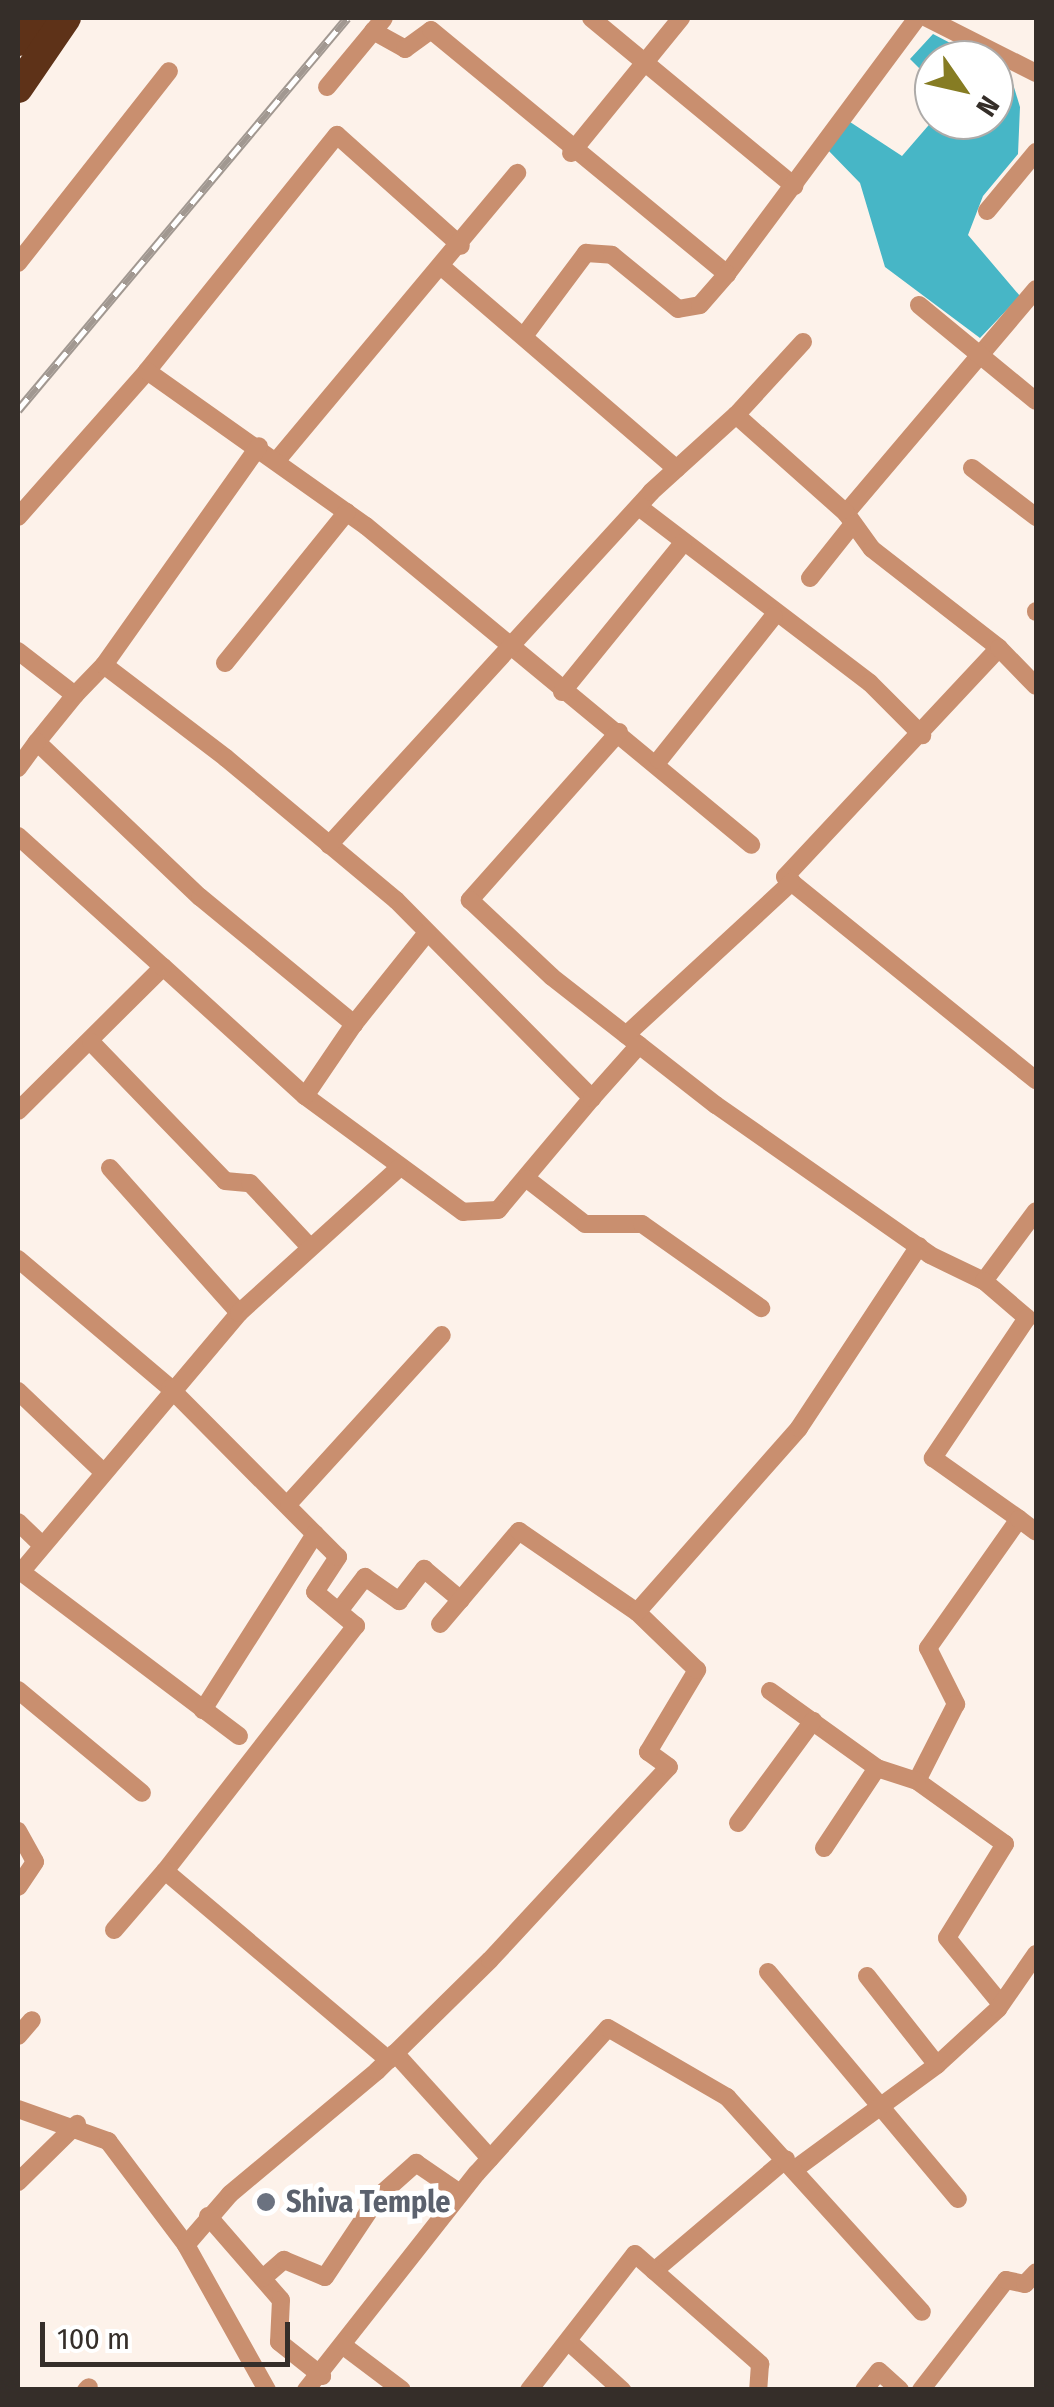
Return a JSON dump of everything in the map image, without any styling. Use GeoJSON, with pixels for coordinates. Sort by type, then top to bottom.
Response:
{"type":"FeatureCollection","features":[{"type":"Feature","properties":{"kind":"highway"},"geometry":{"type":"LineString","coordinates":[[18,41],[34,18]]}},
{"type":"Feature","properties":{"kind":"highway"},"geometry":{"type":"LineString","coordinates":[[18,88],[66,18]]}},
{"type":"Feature","properties":{"kind":"street"},"geometry":{"type":"LineString","coordinates":[[590,18],[794,186]]}},
{"type":"Feature","properties":{"kind":"street"},"geometry":{"type":"LineString","coordinates":[[571,152],[681,18]]}},
{"type":"Feature","properties":{"kind":"street"},"geometry":{"type":"LineString","coordinates":[[524,336],[586,253],[612,255],[678,310],[700,305],[794,186],[917,18]]}},
{"type":"Feature","properties":{"kind":"street"},"geometry":{"type":"LineString","coordinates":[[927,18],[1036,73]]}},
{"type":"Feature","properties":{"kind":"street"},"geometry":{"type":"LineString","coordinates":[[327,87],[379,24],[405,50],[431,30],[571,152],[727,274]]}},
{"type":"Feature","properties":{"kind":"street"},"geometry":{"type":"LineString","coordinates":[[18,263],[168,71]]}},
{"type":"Feature","properties":{"kind":"street"},"geometry":{"type":"LineString","coordinates":[[18,518],[148,371],[337,135],[461,246]]}},
{"type":"Feature","properties":{"kind":"street"},"geometry":{"type":"LineString","coordinates":[[987,211],[1036,152]]}},
{"type":"Feature","properties":{"kind":"street"},"geometry":{"type":"LineString","coordinates":[[278,459],[443,268],[517,172]]}},
{"type":"Feature","properties":{"kind":"street"},"geometry":{"type":"LineString","coordinates":[[443,268],[677,468]]}},
{"type":"Feature","properties":{"kind":"street"},"geometry":{"type":"LineString","coordinates":[[810,578],[850,519],[1036,288]]}},
{"type":"Feature","properties":{"kind":"street"},"geometry":{"type":"LineString","coordinates":[[919,305],[1036,401]]}},
{"type":"Feature","properties":{"kind":"street"},"geometry":{"type":"LineString","coordinates":[[329,844],[511,651],[639,507],[736,414],[803,342]]}},
{"type":"Feature","properties":{"kind":"street"},"geometry":{"type":"LineString","coordinates":[[148,371],[348,512],[562,692],[659,760],[750,845]]}},
{"type":"Feature","properties":{"kind":"street"},"geometry":{"type":"LineString","coordinates":[[736,414],[850,519],[872,549],[999,648],[1036,686]]}},
{"type":"Feature","properties":{"kind":"street"},"geometry":{"type":"LineString","coordinates":[[18,768],[75,695],[104,665],[259,446]]}},
{"type":"Feature","properties":{"kind":"street"},"geometry":{"type":"LineString","coordinates":[[972,468],[1036,517]]}},
{"type":"Feature","properties":{"kind":"street"},"geometry":{"type":"LineString","coordinates":[[639,507],[774,616],[870,683],[922,735]]}},
{"type":"Feature","properties":{"kind":"street"},"geometry":{"type":"LineString","coordinates":[[224,662],[348,512]]}},
{"type":"Feature","properties":{"kind":"street"},"geometry":{"type":"LineString","coordinates":[[562,692],[683,543]]}},
{"type":"Feature","properties":{"kind":"street"},"geometry":{"type":"LineString","coordinates":[[659,760],[774,616]]}},
{"type":"Feature","properties":{"kind":"street"},"geometry":{"type":"LineString","coordinates":[[999,648],[922,735],[785,877],[1036,1080]]}},
{"type":"Feature","properties":{"kind":"street"},"geometry":{"type":"LineString","coordinates":[[18,651],[75,695]]}},
{"type":"Feature","properties":{"kind":"street"},"geometry":{"type":"LineString","coordinates":[[104,665],[329,844],[426,933],[592,1098]]}},
{"type":"Feature","properties":{"kind":"street"},"geometry":{"type":"LineString","coordinates":[[619,732],[470,900],[633,1040],[919,1246],[984,1281],[1027,1318],[933,1458],[1036,1532]]}},
{"type":"Feature","properties":{"kind":"street"},"geometry":{"type":"LineString","coordinates":[[38,742],[200,897],[354,1024]]}},
{"type":"Feature","properties":{"kind":"street"},"geometry":{"type":"LineString","coordinates":[[18,836],[304,1096],[398,1169],[463,1212],[487,1218],[527,1179],[633,1040],[792,882]]}},
{"type":"Feature","properties":{"kind":"street"},"geometry":{"type":"LineString","coordinates":[[304,1096],[354,1024],[426,933]]}},
{"type":"Feature","properties":{"kind":"street"},"geometry":{"type":"LineString","coordinates":[[18,1111],[163,968]]}},
{"type":"Feature","properties":{"kind":"street"},"geometry":{"type":"LineString","coordinates":[[91,1042],[225,1181],[250,1184],[309,1246]]}},
{"type":"Feature","properties":{"kind":"street"},"geometry":{"type":"LineString","coordinates":[[110,1168],[238,1312]]}},
{"type":"Feature","properties":{"kind":"street"},"geometry":{"type":"LineString","coordinates":[[239,1736],[19,1575],[40,1543],[238,1312],[398,1169]]}},
{"type":"Feature","properties":{"kind":"street"},"geometry":{"type":"LineString","coordinates":[[527,1179],[585,1224],[642,1224],[760,1308]]}},
{"type":"Feature","properties":{"kind":"street"},"geometry":{"type":"LineString","coordinates":[[984,1281],[1036,1211]]}},
{"type":"Feature","properties":{"kind":"street"},"geometry":{"type":"LineString","coordinates":[[637,1612],[798,1428],[919,1246]]}},
{"type":"Feature","properties":{"kind":"street"},"geometry":{"type":"LineString","coordinates":[[18,1259],[170,1388],[288,1503],[338,1558],[315,1592],[356,1626],[165,1871],[114,1930]]}},
{"type":"Feature","properties":{"kind":"street"},"geometry":{"type":"LineString","coordinates":[[288,1503],[442,1334]]}},
{"type":"Feature","properties":{"kind":"street"},"geometry":{"type":"LineString","coordinates":[[18,1392],[101,1470]]}},
{"type":"Feature","properties":{"kind":"street"},"geometry":{"type":"LineString","coordinates":[[917,1781],[956,1704],[928,1648],[1019,1520]]}},
{"type":"Feature","properties":{"kind":"street"},"geometry":{"type":"LineString","coordinates":[[18,1522],[40,1543]]}},
{"type":"Feature","properties":{"kind":"street"},"geometry":{"type":"LineString","coordinates":[[186,2245],[208,2216],[392,2056],[669,1767],[648,1752],[697,1670],[637,1612],[519,1531],[440,1624]]}},
{"type":"Feature","properties":{"kind":"street"},"geometry":{"type":"LineString","coordinates":[[203,1710],[315,1534]]}},
{"type":"Feature","properties":{"kind":"street"},"geometry":{"type":"LineString","coordinates":[[338,1611],[366,1577],[399,1600],[424,1569],[461,1600]]}},
{"type":"Feature","properties":{"kind":"street"},"geometry":{"type":"LineString","coordinates":[[18,1690],[142,1793]]}},
{"type":"Feature","properties":{"kind":"street"},"geometry":{"type":"LineString","coordinates":[[770,1691],[877,1768],[917,1781],[1005,1844],[947,1938],[1001,2004]]}},
{"type":"Feature","properties":{"kind":"street"},"geometry":{"type":"LineString","coordinates":[[738,1823],[812,1722]]}},
{"type":"Feature","properties":{"kind":"street"},"geometry":{"type":"LineString","coordinates":[[824,1848],[877,1768]]}},
{"type":"Feature","properties":{"kind":"street"},"geometry":{"type":"LineString","coordinates":[[18,1832],[35,1862],[18,1887]]}},
{"type":"Feature","properties":{"kind":"street"},"geometry":{"type":"LineString","coordinates":[[165,1871],[392,2056],[490,2158]]}},
{"type":"Feature","properties":{"kind":"street"},"geometry":{"type":"LineString","coordinates":[[654,2271],[791,2164],[937,2066],[1001,2004],[1036,1954]]}},
{"type":"Feature","properties":{"kind":"street"},"geometry":{"type":"LineString","coordinates":[[768,1972],[958,2199]]}},
{"type":"Feature","properties":{"kind":"street"},"geometry":{"type":"LineString","coordinates":[[867,1976],[937,2066]]}},
{"type":"Feature","properties":{"kind":"street"},"geometry":{"type":"LineString","coordinates":[[18,2036],[32,2020]]}},
{"type":"Feature","properties":{"kind":"street"},"geometry":{"type":"LineString","coordinates":[[306,2390],[346,2348],[460,2193],[608,2028],[727,2097],[922,2312]]}},
{"type":"Feature","properties":{"kind":"street"},"geometry":{"type":"LineString","coordinates":[[18,2110],[77,2124],[108,2141],[186,2245],[267,2390]]}},
{"type":"Feature","properties":{"kind":"street"},"geometry":{"type":"LineString","coordinates":[[18,2182],[77,2124]]}},
{"type":"Feature","properties":{"kind":"street"},"geometry":{"type":"LineString","coordinates":[[262,2278],[284,2260],[325,2277],[379,2196],[416,2163],[460,2193]]}},
{"type":"Feature","properties":{"kind":"street"},"geometry":{"type":"LineString","coordinates":[[208,2216],[281,2300],[280,2342],[322,2376]]}},
{"type":"Feature","properties":{"kind":"street"},"geometry":{"type":"LineString","coordinates":[[529,2390],[634,2254],[760,2364],[758,2390]]}},
{"type":"Feature","properties":{"kind":"street"},"geometry":{"type":"LineString","coordinates":[[921,2390],[1006,2280],[1025,2284],[1036,2272]]}},
{"type":"Feature","properties":{"kind":"street"},"geometry":{"type":"LineString","coordinates":[[569,2342],[622,2390]]}},
{"type":"Feature","properties":{"kind":"street"},"geometry":{"type":"LineString","coordinates":[[346,2348],[402,2390]]}},
{"type":"Feature","properties":{"kind":"street"},"geometry":{"type":"LineString","coordinates":[[864,2390],[880,2371],[900,2390]]}},
{"type":"Feature","properties":{"kind":"water"},"geometry":{"type":"Polygon","coordinates":[[[1014,87],[1020,107],[1018,154],[983,196],[968,235],[1020,296],[980,338],[885,267],[860,183],[826,148],[847,120],[902,156],[916,140],[1014,140],[1014,87]]]}},
{"type":"Feature","properties":{"kind":"railway"},"geometry":{"type":"LineString","coordinates":[[18,410],[347,18]]}},
{"type":"Feature","properties":{"kind":"place","name":"Shiva Temple"},"geometry":{"type":"Point","coordinates":[266,2202]}}]}
